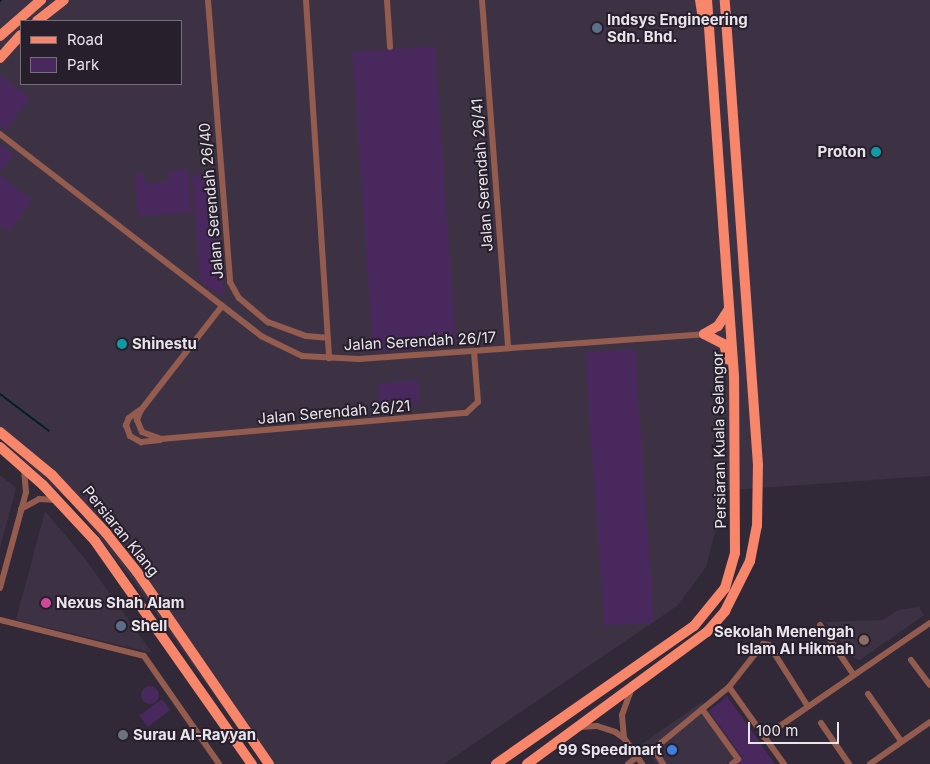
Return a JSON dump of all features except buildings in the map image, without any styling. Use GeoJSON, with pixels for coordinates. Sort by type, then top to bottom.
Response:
{"type":"FeatureCollection","features":[{"type":"Feature","properties":{"kind":"main road"},"geometry":{"type":"LineString","coordinates":[[0,36],[42,0]]}},
{"type":"Feature","properties":{"kind":"main road"},"geometry":{"type":"LineString","coordinates":[[38,20],[64,0]]}},
{"type":"Feature","properties":{"kind":"main road"},"geometry":{"type":"LineString","coordinates":[[700,0],[712,64]]}},
{"type":"Feature","properties":{"kind":"main road","name":"Persiaran Kuala Selangor"},"geometry":{"type":"LineString","coordinates":[[496,764],[694,626],[725,588],[735,553],[737,526],[733,467],[734,376],[707,0]]}},
{"type":"Feature","properties":{"kind":"main road"},"geometry":{"type":"LineString","coordinates":[[527,764],[707,632],[725,611],[750,561],[757,526],[758,465],[725,0]]}},
{"type":"Feature","properties":{"kind":"main road"},"geometry":{"type":"LineString","coordinates":[[0,58],[20,36]]}},
{"type":"Feature","properties":{"kind":"main road"},"geometry":{"type":"LineString","coordinates":[[704,334],[718,326],[730,307]]}},
{"type":"Feature","properties":{"kind":"main road"},"geometry":{"type":"LineString","coordinates":[[704,334],[720,340],[727,351],[727,416],[733,467]]}},
{"type":"Feature","properties":{"kind":"main road","name":"Persiaran Klang"},"geometry":{"type":"LineString","coordinates":[[0,432],[52,475],[106,533],[143,580],[269,764]]}},
{"type":"Feature","properties":{"kind":"main road","name":"Persiaran Klang"},"geometry":{"type":"LineString","coordinates":[[0,447],[22,465],[95,541],[122,576],[252,764]]}},
{"type":"Feature","properties":{"kind":"street","name":"Jalan Serendah 26/40"},"geometry":{"type":"LineString","coordinates":[[208,0],[230,282],[239,298],[268,322],[306,336],[327,338]]}},
{"type":"Feature","properties":{"kind":"street"},"geometry":{"type":"LineString","coordinates":[[306,0],[329,358]]}},
{"type":"Feature","properties":{"kind":"street"},"geometry":{"type":"LineString","coordinates":[[387,0],[390,47]]}},
{"type":"Feature","properties":{"kind":"street","name":"Jalan Serendah 26/41"},"geometry":{"type":"LineString","coordinates":[[482,0],[508,348]]}},
{"type":"Feature","properties":{"kind":"street","name":"Jalan Serendah 26/17"},"geometry":{"type":"LineString","coordinates":[[0,134],[222,306],[277,346],[302,356],[359,360],[704,334]]}},
{"type":"Feature","properties":{"kind":"street"},"geometry":{"type":"LineString","coordinates":[[161,439],[141,442],[130,436],[126,425],[129,418],[140,410],[222,306]]}},
{"type":"Feature","properties":{"kind":"street","name":"Jalan Serendah 26/21"},"geometry":{"type":"LineString","coordinates":[[140,410],[137,420],[139,429],[161,439],[466,413],[478,402],[474,351]]}},
{"type":"Feature","properties":{"kind":"street"},"geometry":{"type":"LineString","coordinates":[[0,588],[27,484],[22,465]]}},
{"type":"Feature","properties":{"kind":"street"},"geometry":{"type":"LineString","coordinates":[[21,510],[24,504],[39,499],[57,500]]}},
{"type":"Feature","properties":{"kind":"street"},"geometry":{"type":"LineString","coordinates":[[0,620],[144,656],[219,764]]}},
{"type":"Feature","properties":{"kind":"street"},"geometry":{"type":"LineString","coordinates":[[764,738],[807,705],[930,623]]}},
{"type":"Feature","properties":{"kind":"street"},"geometry":{"type":"LineString","coordinates":[[820,625],[853,674]]}},
{"type":"Feature","properties":{"kind":"street"},"geometry":{"type":"LineString","coordinates":[[663,764],[658,754],[660,743],[729,687],[766,643],[807,705]]}},
{"type":"Feature","properties":{"kind":"street"},"geometry":{"type":"LineString","coordinates":[[911,660],[930,685]]}},
{"type":"Feature","properties":{"kind":"street"},"geometry":{"type":"LineString","coordinates":[[624,738],[622,715],[633,687]]}},
{"type":"Feature","properties":{"kind":"street"},"geometry":{"type":"LineString","coordinates":[[729,687],[784,764]]}},
{"type":"Feature","properties":{"kind":"street"},"geometry":{"type":"LineString","coordinates":[[868,694],[901,741]]}},
{"type":"Feature","properties":{"kind":"street"},"geometry":{"type":"LineString","coordinates":[[702,710],[738,759],[732,764]]}},
{"type":"Feature","properties":{"kind":"street"},"geometry":{"type":"LineString","coordinates":[[870,764],[930,722]]}},
{"type":"Feature","properties":{"kind":"street"},"geometry":{"type":"LineString","coordinates":[[821,723],[849,764]]}},
{"type":"Feature","properties":{"kind":"street"},"geometry":{"type":"LineString","coordinates":[[579,727],[607,729],[624,738],[642,764]]}},
{"type":"Feature","properties":{"kind":"street"},"geometry":{"type":"LineString","coordinates":[[628,764],[638,757]]}},
{"type":"Feature","properties":{"kind":"shaded area"},"geometry":{"type":"Polygon","coordinates":[[[0,0],[930,0],[930,476],[716,491],[718,521],[706,567],[677,606],[444,764],[263,764],[134,582],[76,507],[0,439],[0,0]]]}},
{"type":"Feature","properties":{"kind":"shaded area"},"geometry":{"type":"Polygon","coordinates":[[[0,475],[16,488],[0,548],[0,475]]]}},
{"type":"Feature","properties":{"kind":"shaded area"},"geometry":{"type":"Polygon","coordinates":[[[45,511],[86,560],[152,653],[16,620],[45,511]]]}},
{"type":"Feature","properties":{"kind":"shaded area","name":"Sekolah Menengah Islam Al Hikmah"},"geometry":{"type":"Polygon","coordinates":[[[919,607],[924,615],[860,660],[854,658],[825,622],[883,620],[898,610],[919,607]]]}},
{"type":"Feature","properties":{"kind":"shaded area"},"geometry":{"type":"Polygon","coordinates":[[[702,702],[739,754],[726,764],[657,764],[642,744],[702,702]]]}},
{"type":"Feature","properties":{"kind":"green space"},"geometry":{"type":"Polygon","coordinates":[[[435,46],[456,346],[373,352],[352,52],[435,46]]]}},
{"type":"Feature","properties":{"kind":"green space"},"geometry":{"type":"Polygon","coordinates":[[[0,75],[30,98],[5,131],[0,126],[0,75]]]}},
{"type":"Feature","properties":{"kind":"green space"},"geometry":{"type":"Polygon","coordinates":[[[0,144],[14,154],[0,172],[0,144]]]}},
{"type":"Feature","properties":{"kind":"green space"},"geometry":{"type":"Polygon","coordinates":[[[188,170],[191,213],[138,216],[135,173],[144,173],[145,183],[169,182],[168,171],[188,170]]]}},
{"type":"Feature","properties":{"kind":"green space"},"geometry":{"type":"Polygon","coordinates":[[[213,173],[224,297],[200,281],[192,175],[213,173]]]}},
{"type":"Feature","properties":{"kind":"green space"},"geometry":{"type":"Polygon","coordinates":[[[0,175],[32,200],[9,232],[0,225],[0,175]]]}},
{"type":"Feature","properties":{"kind":"green space"},"geometry":{"type":"Polygon","coordinates":[[[635,349],[654,622],[604,626],[585,352],[635,349]]]}},
{"type":"Feature","properties":{"kind":"green space"},"geometry":{"type":"Polygon","coordinates":[[[418,380],[420,403],[379,406],[377,384],[418,380]]]}},
{"type":"Feature","properties":{"kind":"green space"},"geometry":{"type":"Polygon","coordinates":[[[150,686],[156,689],[159,695],[156,701],[150,704],[144,701],[141,695],[144,689],[150,686]]]}},
{"type":"Feature","properties":{"kind":"green space"},"geometry":{"type":"Polygon","coordinates":[[[727,696],[775,764],[733,764],[742,757],[709,711],[727,696]]]}},
{"type":"Feature","properties":{"kind":"green space"},"geometry":{"type":"Polygon","coordinates":[[[162,699],[170,710],[148,727],[139,715],[162,699]]]}},
{"type":"Feature","properties":{"kind":"waterway"},"geometry":{"type":"LineString","coordinates":[[0,394],[49,431]]}},
{"type":"Feature","properties":{"kind":"place","name":"Indsys Engineering Sdn. Bhd."},"geometry":{"type":"Point","coordinates":[597,28]}},
{"type":"Feature","properties":{"kind":"place","name":"Proton"},"geometry":{"type":"Point","coordinates":[876,152]}},
{"type":"Feature","properties":{"kind":"place","name":"Shinestu"},"geometry":{"type":"Point","coordinates":[122,344]}},
{"type":"Feature","properties":{"kind":"place","name":"Nexus Shah Alam"},"geometry":{"type":"Point","coordinates":[46,603]}},
{"type":"Feature","properties":{"kind":"place","name":"Shell"},"geometry":{"type":"Point","coordinates":[121,626]}},
{"type":"Feature","properties":{"kind":"place","name":"Sekolah Menengah Islam Al Hikmah"},"geometry":{"type":"Point","coordinates":[864,640]}},
{"type":"Feature","properties":{"kind":"place","name":"Surau Al-Rayyan"},"geometry":{"type":"Point","coordinates":[123,735]}},
{"type":"Feature","properties":{"kind":"place","name":"99 Speedmart"},"geometry":{"type":"Point","coordinates":[672,750]}}]}
